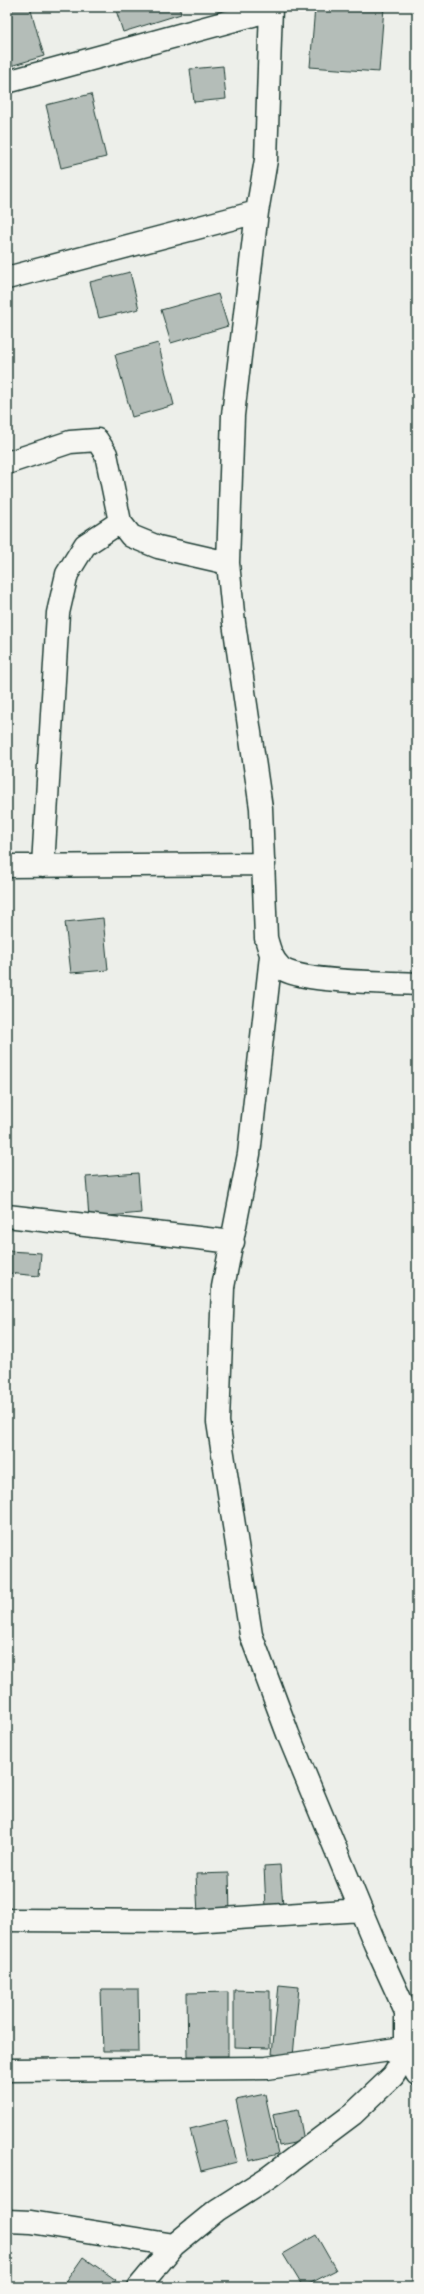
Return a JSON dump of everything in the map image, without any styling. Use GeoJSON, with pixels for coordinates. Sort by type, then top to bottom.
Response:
{"type":"FeatureCollection","features":[{"type":"Feature","properties":{"kind":"street"},"geometry":{"type":"LineString","coordinates":[[7,82],[271,8],[266,160],[257,212],[233,415],[228,563],[234,623],[261,808],[266,938],[271,956],[249,1154],[223,1287],[218,1422],[251,1635],[288,1734],[361,1910],[406,2012],[417,2074]]}},
{"type":"Feature","properties":{"kind":"street"},"geometry":{"type":"LineString","coordinates":[[7,278],[257,212]]}},
{"type":"Feature","properties":{"kind":"street"},"geometry":{"type":"LineString","coordinates":[[7,463],[70,442],[97,440],[106,454],[120,522],[131,536],[158,547],[228,563]]}},
{"type":"Feature","properties":{"kind":"street"},"geometry":{"type":"LineString","coordinates":[[43,866],[58,613],[67,574],[84,545],[120,522]]}},
{"type":"Feature","properties":{"kind":"street"},"geometry":{"type":"LineString","coordinates":[[7,866],[264,864]]}},
{"type":"Feature","properties":{"kind":"street"},"geometry":{"type":"LineString","coordinates":[[271,956],[281,967],[291,973],[326,979],[417,984]]}},
{"type":"Feature","properties":{"kind":"street"},"geometry":{"type":"LineString","coordinates":[[7,1216],[233,1242]]}},
{"type":"Feature","properties":{"kind":"street"},"geometry":{"type":"LineString","coordinates":[[7,1920],[193,1921],[361,1910]]}},
{"type":"Feature","properties":{"kind":"street"},"geometry":{"type":"LineString","coordinates":[[7,2070],[268,2068],[412,2048]]}},
{"type":"Feature","properties":{"kind":"street"},"geometry":{"type":"LineString","coordinates":[[139,2287],[174,2245],[217,2210],[269,2178],[353,2114],[393,2076],[412,2048]]}},
{"type":"Feature","properties":{"kind":"street"},"geometry":{"type":"LineString","coordinates":[[7,2221],[31,2222],[174,2245]]}},
{"type":"Feature","properties":{"kind":"building"},"geometry":{"type":"Polygon","coordinates":[[[18,7],[30,7],[44,56],[7,67],[7,10],[18,7]]]}},
{"type":"Feature","properties":{"kind":"building"},"geometry":{"type":"Polygon","coordinates":[[[115,7],[179,7],[181,14],[123,32],[115,7]]]}},
{"type":"Feature","properties":{"kind":"building"},"geometry":{"type":"Polygon","coordinates":[[[315,7],[384,7],[379,72],[310,67],[315,7]]]}},
{"type":"Feature","properties":{"kind":"building"},"geometry":{"type":"Polygon","coordinates":[[[223,66],[226,99],[194,102],[190,69],[223,66]]]}},
{"type":"Feature","properties":{"kind":"building"},"geometry":{"type":"Polygon","coordinates":[[[91,94],[106,157],[61,168],[46,105],[91,94]]]}},
{"type":"Feature","properties":{"kind":"building"},"geometry":{"type":"Polygon","coordinates":[[[130,272],[139,309],[99,318],[90,282],[130,272]]]}},
{"type":"Feature","properties":{"kind":"building"},"geometry":{"type":"Polygon","coordinates":[[[218,294],[228,326],[171,343],[161,310],[218,294]]]}},
{"type":"Feature","properties":{"kind":"building"},"geometry":{"type":"Polygon","coordinates":[[[158,343],[174,405],[132,417],[115,355],[158,343]]]}},
{"type":"Feature","properties":{"kind":"building"},"geometry":{"type":"Polygon","coordinates":[[[103,918],[108,970],[71,973],[65,922],[103,918]]]}},
{"type":"Feature","properties":{"kind":"building"},"geometry":{"type":"Polygon","coordinates":[[[138,1173],[141,1213],[89,1218],[86,1177],[138,1173]]]}},
{"type":"Feature","properties":{"kind":"building"},"geometry":{"type":"Polygon","coordinates":[[[9,1251],[41,1253],[39,1276],[8,1273],[9,1251]]]}},
{"type":"Feature","properties":{"kind":"building"},"geometry":{"type":"Polygon","coordinates":[[[280,1865],[283,1907],[266,1908],[264,1866],[280,1865]]]}},
{"type":"Feature","properties":{"kind":"building"},"geometry":{"type":"Polygon","coordinates":[[[229,1873],[230,1914],[198,1915],[196,1874],[229,1873]]]}},
{"type":"Feature","properties":{"kind":"building"},"geometry":{"type":"Polygon","coordinates":[[[279,1985],[299,1987],[293,2057],[272,2054],[279,1985]]]}},
{"type":"Feature","properties":{"kind":"building"},"geometry":{"type":"Polygon","coordinates":[[[101,1989],[138,1989],[139,2051],[103,2051],[101,1989]]]}},
{"type":"Feature","properties":{"kind":"building"},"geometry":{"type":"Polygon","coordinates":[[[234,1990],[270,1991],[270,2048],[234,2047],[234,1990]]]}},
{"type":"Feature","properties":{"kind":"building"},"geometry":{"type":"Polygon","coordinates":[[[228,1992],[228,2056],[188,2056],[187,1993],[228,1992]]]}},
{"type":"Feature","properties":{"kind":"building"},"geometry":{"type":"Polygon","coordinates":[[[265,2094],[278,2154],[249,2161],[236,2100],[265,2094]]]}},
{"type":"Feature","properties":{"kind":"building"},"geometry":{"type":"Polygon","coordinates":[[[298,2109],[304,2141],[279,2146],[273,2114],[298,2109]]]}},
{"type":"Feature","properties":{"kind":"building"},"geometry":{"type":"Polygon","coordinates":[[[226,2120],[237,2162],[201,2171],[190,2129],[226,2120]]]}},
{"type":"Feature","properties":{"kind":"building"},"geometry":{"type":"Polygon","coordinates":[[[316,2235],[336,2270],[303,2287],[283,2254],[316,2235]]]}},
{"type":"Feature","properties":{"kind":"building"},"geometry":{"type":"Polygon","coordinates":[[[83,2257],[116,2280],[111,2287],[62,2287],[83,2257]]]}}]}
